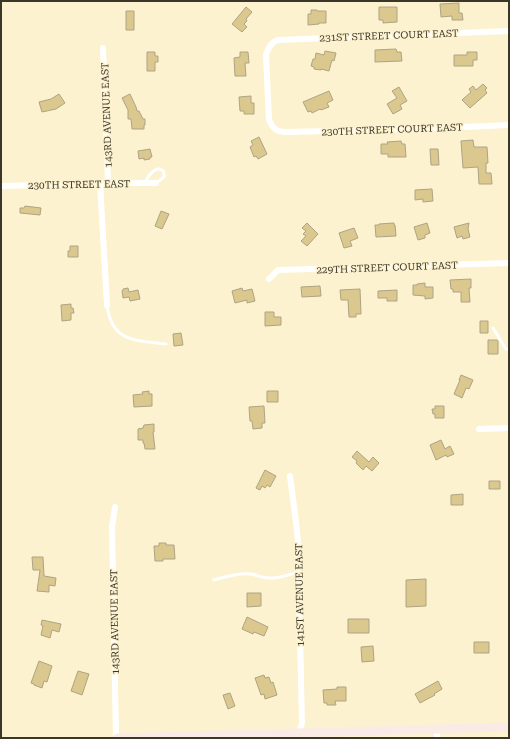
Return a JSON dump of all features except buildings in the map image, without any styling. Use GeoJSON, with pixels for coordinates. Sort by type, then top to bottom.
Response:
{"type":"FeatureCollection","features":[{"type":"Feature","properties":{"kind":"street","name":"231ST STREET COURT EAST"},"geometry":{"type":"LineString","coordinates":[[275,129],[269,120],[266,55],[267,50],[273,41],[289,39],[509,31]]}},
{"type":"Feature","properties":{"kind":"street","name":"143RD AVENUE EAST"},"geometry":{"type":"LineString","coordinates":[[103,48],[108,183]]}},
{"type":"Feature","properties":{"kind":"street","name":"230TH STREET COURT EAST"},"geometry":{"type":"LineString","coordinates":[[275,129],[278,131],[287,132],[416,130],[509,124]]}},
{"type":"Feature","properties":{"kind":"street"},"geometry":{"type":"LineString","coordinates":[[100,183],[107,305]]}},
{"type":"Feature","properties":{"kind":"street","name":"230TH STREET EAST"},"geometry":{"type":"LineString","coordinates":[[1,186],[156,183]]}},
{"type":"Feature","properties":{"kind":"street","name":"229TH STREET COURT EAST"},"geometry":{"type":"LineString","coordinates":[[269,279],[278,270],[509,262]]}},
{"type":"Feature","properties":{"kind":"street"},"geometry":{"type":"LineString","coordinates":[[479,429],[509,428]]}},
{"type":"Feature","properties":{"kind":"street","name":"141ST AVENUE EAST"},"geometry":{"type":"LineString","coordinates":[[290,476],[299,551],[297,572],[302,723],[299,735]]}},
{"type":"Feature","properties":{"kind":"street","name":"143RD AVENUE EAST"},"geometry":{"type":"LineString","coordinates":[[115,507],[112,538],[116,738]]}},
{"type":"Feature","properties":{"kind":"street"},"geometry":{"type":"LineString","coordinates":[[116,738],[437,733],[509,727]]}},
{"type":"Feature","properties":{"kind":"lane"},"geometry":{"type":"LineString","coordinates":[[145,183],[148,176],[155,170],[162,169],[164,172],[164,177],[156,183]]}},
{"type":"Feature","properties":{"kind":"lane"},"geometry":{"type":"LineString","coordinates":[[107,305],[112,324],[121,335],[137,340],[166,344]]}},
{"type":"Feature","properties":{"kind":"lane"},"geometry":{"type":"LineString","coordinates":[[493,328],[506,348],[509,349]]}},
{"type":"Feature","properties":{"kind":"lane"},"geometry":{"type":"LineString","coordinates":[[214,580],[243,574],[274,578],[297,572]]}}]}
